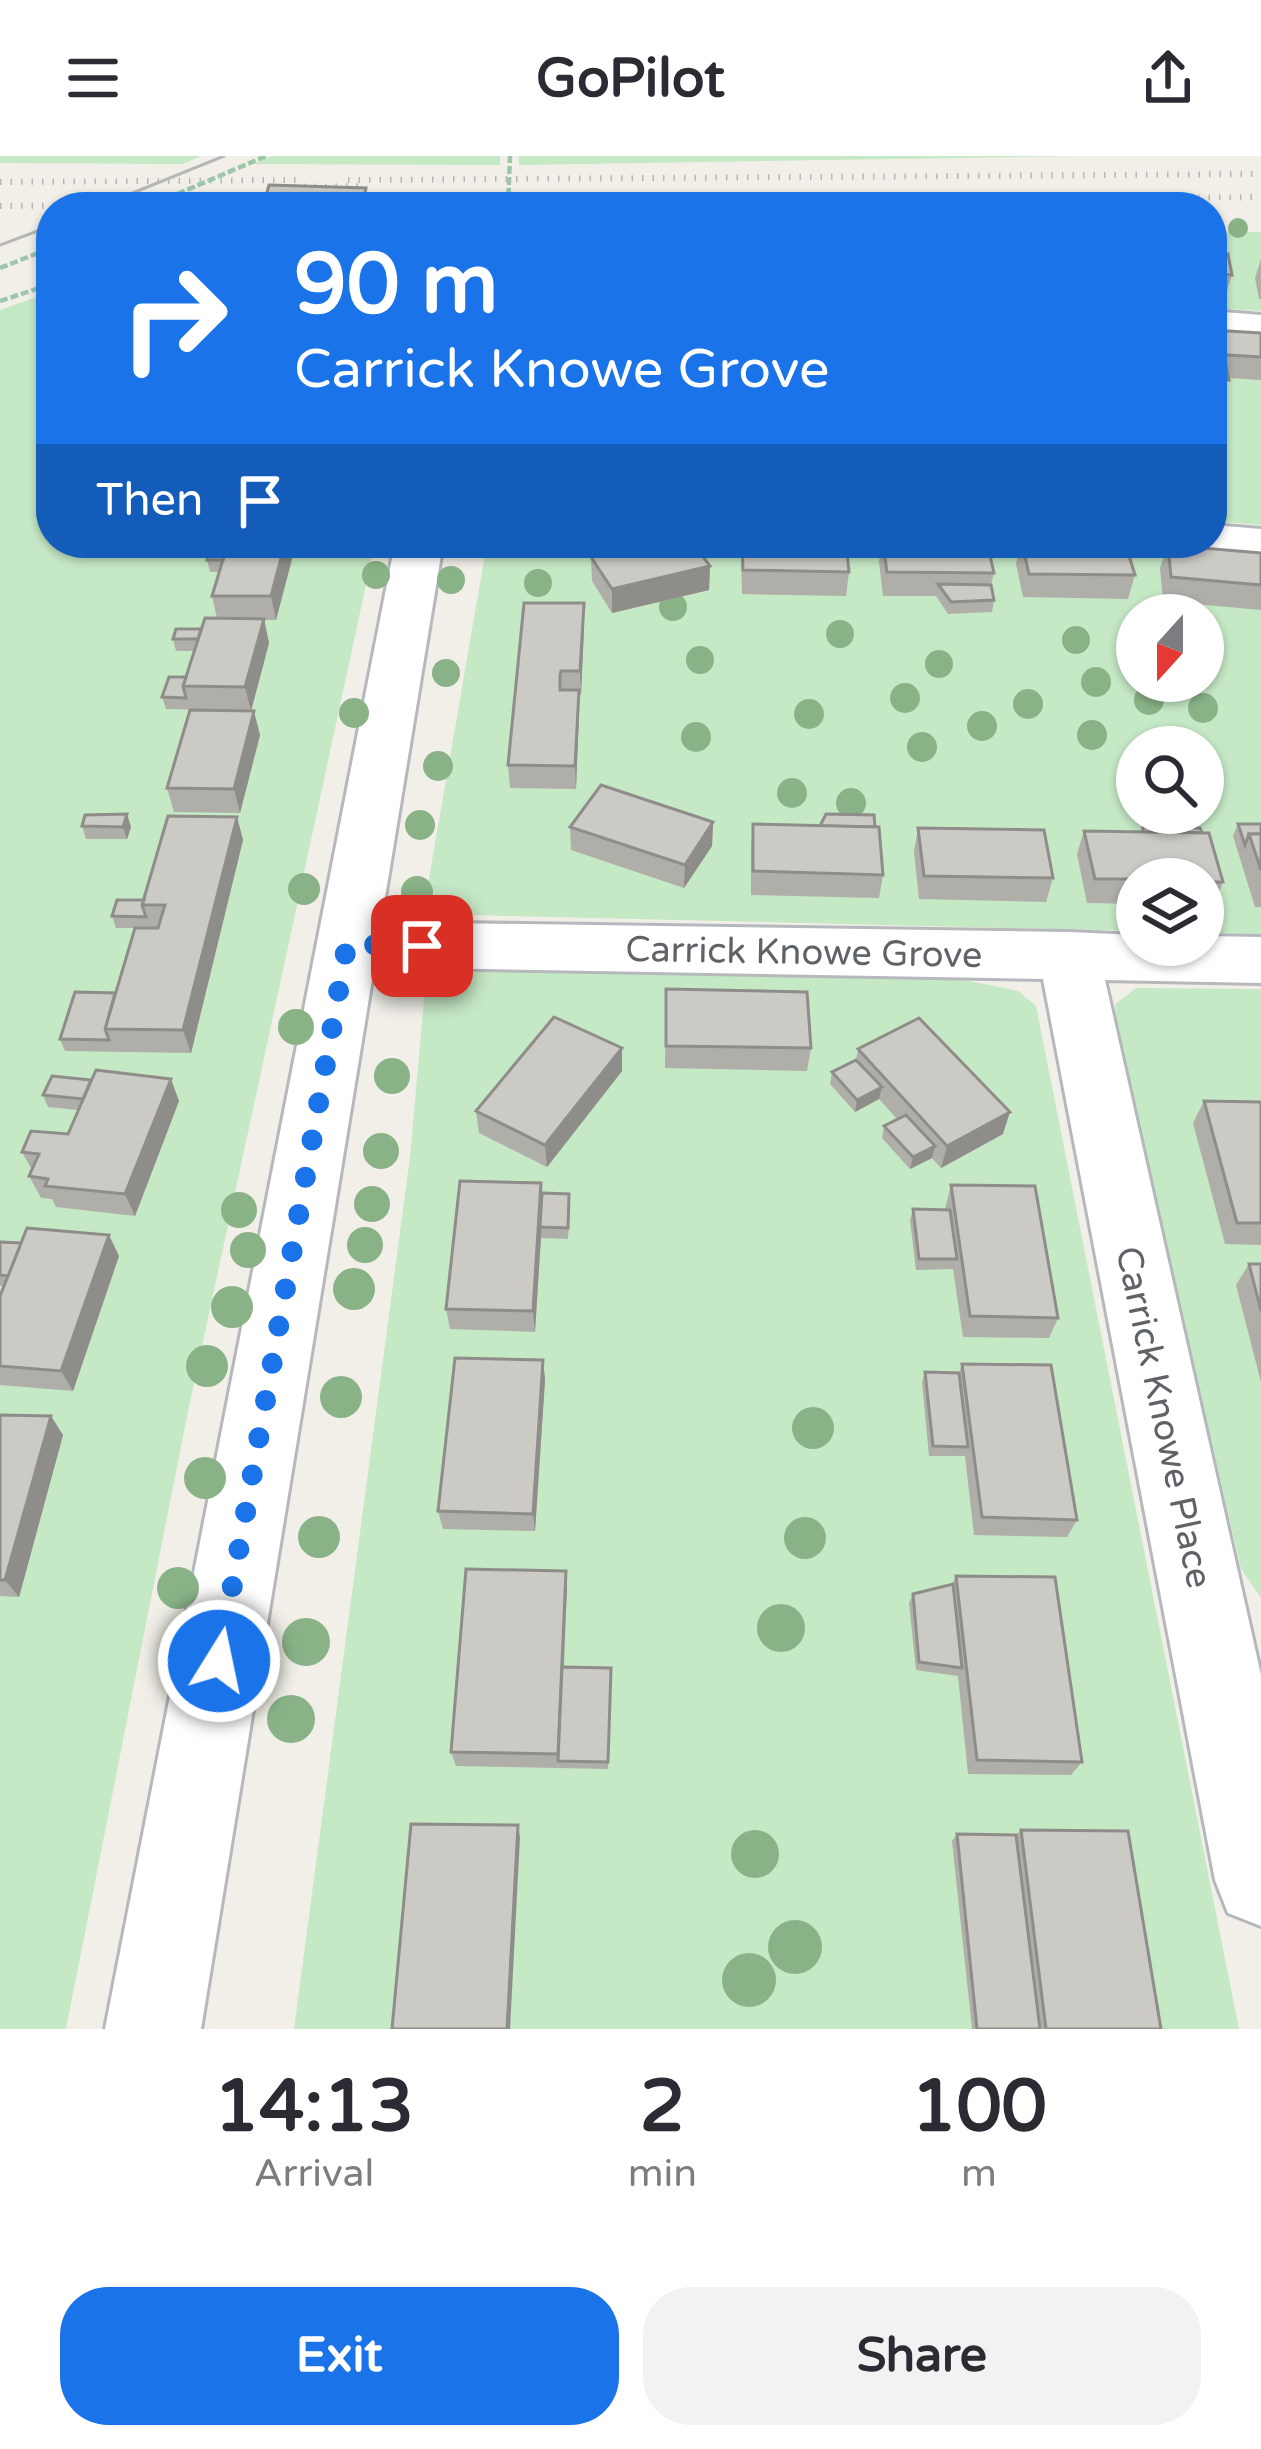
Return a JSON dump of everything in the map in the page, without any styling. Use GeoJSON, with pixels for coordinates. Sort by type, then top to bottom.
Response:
{"type":"FeatureCollection","features":[{"type":"Feature","properties":{"kind":"street"},"geometry":{"type":"LineString","coordinates":[[1227,324],[1261,327]]}},
{"type":"Feature","properties":{"kind":"street"},"geometry":{"type":"LineString","coordinates":[[1227,540],[1261,543]]}},
{"type":"Feature","properties":{"kind":"street"},"geometry":{"type":"LineString","coordinates":[[153,2029],[416,558]]}},
{"type":"Feature","properties":{"kind":"street","name":"Carrick Knowe Grove"},"geometry":{"type":"LineString","coordinates":[[347,944],[1261,961]]}},
{"type":"Feature","properties":{"kind":"street","name":"Carrick Knowe Place"},"geometry":{"type":"LineString","coordinates":[[1069,955],[1240,1689],[1261,1880]]}},
{"type":"Feature","properties":{"kind":"path"},"geometry":{"type":"LineString","coordinates":[[182,192],[266,156]]}},
{"type":"Feature","properties":{"kind":"path"},"geometry":{"type":"LineString","coordinates":[[509,192],[510,156]]}},
{"type":"Feature","properties":{"kind":"path"},"geometry":{"type":"LineString","coordinates":[[0,268],[36,254]]}},
{"type":"Feature","properties":{"kind":"path"},"geometry":{"type":"LineString","coordinates":[[0,301],[36,289]]}},
{"type":"Feature","properties":{"kind":"green space"},"geometry":{"type":"Polygon","coordinates":[[[0,156],[201,156],[183,164],[0,163],[0,156]]]}},
{"type":"Feature","properties":{"kind":"green space"},"geometry":{"type":"Polygon","coordinates":[[[272,156],[500,156],[500,165],[253,164],[272,156]]]}},
{"type":"Feature","properties":{"kind":"green space"},"geometry":{"type":"Polygon","coordinates":[[[519,156],[1075,156],[519,165],[519,156]]]}},
{"type":"Feature","properties":{"kind":"green space"},"geometry":{"type":"Polygon","coordinates":[[[1227,232],[1261,232],[1261,311],[1227,309],[1227,232]]]}},
{"type":"Feature","properties":{"kind":"green space"},"geometry":{"type":"Polygon","coordinates":[[[36,297],[36,558],[372,558],[188,1411],[66,2029],[0,2029],[0,1286],[24,1287],[0,1253],[0,310],[36,297]]]}},
{"type":"Feature","properties":{"kind":"green space"},"geometry":{"type":"Polygon","coordinates":[[[1227,339],[1261,342],[1261,525],[1227,522],[1227,339]]]}},
{"type":"Feature","properties":{"kind":"green space"},"geometry":{"type":"Polygon","coordinates":[[[1261,556],[1261,934],[1224,933],[1224,858],[1116,858],[1116,930],[465,915],[434,909],[427,902],[427,890],[484,558],[1261,556]]]}},
{"type":"Feature","properties":{"kind":"green space"},"geometry":{"type":"Polygon","coordinates":[[[458,969],[960,979],[1018,991],[1036,1006],[1239,2029],[1034,2029],[953,1842],[972,2029],[294,2029],[410,1157],[425,990],[442,973],[458,969]]]}},
{"type":"Feature","properties":{"kind":"green space"},"geometry":{"type":"Polygon","coordinates":[[[1136,988],[1261,989],[1261,1598],[1241,1569],[1116,1030],[1115,1004],[1136,988]]]}},
{"type":"Feature","properties":{"kind":"building"},"geometry":{"type":"Polygon","coordinates":[[[269,185],[366,188],[365,192],[267,192],[269,185]]]}},
{"type":"Feature","properties":{"kind":"building"},"geometry":{"type":"Polygon","coordinates":[[[1227,331],[1261,333],[1261,357],[1227,355],[1227,331]]]}},
{"type":"Feature","properties":{"kind":"building"},"geometry":{"type":"Polygon","coordinates":[[[1227,550],[1261,553],[1261,585],[1171,577],[1169,558],[1227,558],[1227,550]]]}},
{"type":"Feature","properties":{"kind":"building"},"geometry":{"type":"Polygon","coordinates":[[[223,558],[281,558],[271,596],[212,596],[223,558]]]}},
{"type":"Feature","properties":{"kind":"building"},"geometry":{"type":"Polygon","coordinates":[[[592,558],[704,558],[710,566],[612,589],[592,558]]]}},
{"type":"Feature","properties":{"kind":"building"},"geometry":{"type":"Polygon","coordinates":[[[743,558],[848,558],[849,572],[743,570],[743,558]]]}},
{"type":"Feature","properties":{"kind":"building"},"geometry":{"type":"Polygon","coordinates":[[[885,558],[990,558],[994,573],[887,572],[885,558]]]}},
{"type":"Feature","properties":{"kind":"building"},"geometry":{"type":"Polygon","coordinates":[[[1025,558],[1130,558],[1135,575],[1029,574],[1025,558]]]}},
{"type":"Feature","properties":{"kind":"building"},"geometry":{"type":"Polygon","coordinates":[[[938,584],[991,585],[994,600],[951,602],[938,584]]]}},
{"type":"Feature","properties":{"kind":"building"},"geometry":{"type":"Polygon","coordinates":[[[524,603],[584,603],[580,671],[561,671],[560,676],[560,690],[579,690],[575,766],[508,765],[524,603]]]}},
{"type":"Feature","properties":{"kind":"building"},"geometry":{"type":"Polygon","coordinates":[[[205,618],[264,619],[245,687],[183,686],[205,618]]]}},
{"type":"Feature","properties":{"kind":"building"},"geometry":{"type":"Polygon","coordinates":[[[176,629],[201,629],[198,639],[173,639],[176,629]]]}},
{"type":"Feature","properties":{"kind":"building"},"geometry":{"type":"Polygon","coordinates":[[[169,677],[186,677],[186,698],[162,697],[169,677]]]}},
{"type":"Feature","properties":{"kind":"building"},"geometry":{"type":"Polygon","coordinates":[[[190,710],[254,711],[234,789],[167,788],[190,710]]]}},
{"type":"Feature","properties":{"kind":"building"},"geometry":{"type":"Polygon","coordinates":[[[601,785],[713,822],[685,865],[570,827],[601,785]]]}},
{"type":"Feature","properties":{"kind":"building"},"geometry":{"type":"Polygon","coordinates":[[[127,814],[123,827],[82,826],[85,815],[127,814]]]}},
{"type":"Feature","properties":{"kind":"building"},"geometry":{"type":"Polygon","coordinates":[[[826,814],[874,815],[875,827],[820,826],[826,814]]]}},
{"type":"Feature","properties":{"kind":"building"},"geometry":{"type":"Polygon","coordinates":[[[168,816],[237,817],[183,1030],[105,1029],[135,928],[158,928],[165,905],[142,905],[168,816]]]}},
{"type":"Feature","properties":{"kind":"building"},"geometry":{"type":"Polygon","coordinates":[[[753,824],[879,827],[883,875],[753,871],[753,824]]]}},
{"type":"Feature","properties":{"kind":"building"},"geometry":{"type":"Polygon","coordinates":[[[1238,824],[1261,824],[1261,834],[1249,834],[1245,845],[1238,824]]]}},
{"type":"Feature","properties":{"kind":"building"},"geometry":{"type":"Polygon","coordinates":[[[918,828],[1044,830],[1053,878],[924,876],[918,828]]]}},
{"type":"Feature","properties":{"kind":"building"},"geometry":{"type":"Polygon","coordinates":[[[1084,831],[1209,834],[1216,858],[1116,858],[1116,879],[1095,879],[1084,831]]]}},
{"type":"Feature","properties":{"kind":"building"},"geometry":{"type":"Polygon","coordinates":[[[1249,834],[1261,834],[1261,870],[1249,834]]]}},
{"type":"Feature","properties":{"kind":"building"},"geometry":{"type":"Polygon","coordinates":[[[117,900],[144,900],[146,917],[112,916],[117,900]]]}},
{"type":"Feature","properties":{"kind":"building"},"geometry":{"type":"Polygon","coordinates":[[[666,989],[807,992],[811,1048],[666,1046],[666,989]]]}},
{"type":"Feature","properties":{"kind":"building"},"geometry":{"type":"Polygon","coordinates":[[[75,992],[115,993],[105,1029],[109,1040],[60,1039],[75,992]]]}},
{"type":"Feature","properties":{"kind":"building"},"geometry":{"type":"Polygon","coordinates":[[[554,1017],[622,1048],[545,1145],[476,1111],[554,1017]]]}},
{"type":"Feature","properties":{"kind":"building"},"geometry":{"type":"Polygon","coordinates":[[[919,1018],[1010,1112],[947,1146],[858,1049],[919,1018]]]}},
{"type":"Feature","properties":{"kind":"building"},"geometry":{"type":"Polygon","coordinates":[[[856,1060],[882,1087],[857,1100],[832,1072],[856,1060]]]}},
{"type":"Feature","properties":{"kind":"building"},"geometry":{"type":"Polygon","coordinates":[[[96,1070],[171,1079],[125,1194],[45,1186],[48,1179],[29,1176],[39,1154],[22,1152],[31,1131],[68,1134],[96,1070]]]}},
{"type":"Feature","properties":{"kind":"building"},"geometry":{"type":"Polygon","coordinates":[[[52,1076],[91,1080],[83,1099],[43,1095],[52,1076]]]}},
{"type":"Feature","properties":{"kind":"building"},"geometry":{"type":"Polygon","coordinates":[[[1204,1101],[1261,1102],[1261,1223],[1237,1223],[1204,1101]]]}},
{"type":"Feature","properties":{"kind":"building"},"geometry":{"type":"Polygon","coordinates":[[[906,1115],[935,1146],[913,1157],[884,1126],[906,1115]]]}},
{"type":"Feature","properties":{"kind":"building"},"geometry":{"type":"Polygon","coordinates":[[[460,1181],[541,1183],[533,1311],[446,1309],[460,1181]]]}},
{"type":"Feature","properties":{"kind":"building"},"geometry":{"type":"Polygon","coordinates":[[[951,1185],[1035,1186],[1058,1318],[970,1316],[951,1185]]]}},
{"type":"Feature","properties":{"kind":"building"},"geometry":{"type":"Polygon","coordinates":[[[542,1193],[569,1194],[568,1228],[540,1227],[542,1193]]]}},
{"type":"Feature","properties":{"kind":"building"},"geometry":{"type":"Polygon","coordinates":[[[913,1209],[950,1210],[957,1259],[919,1259],[913,1209]]]}},
{"type":"Feature","properties":{"kind":"building"},"geometry":{"type":"Polygon","coordinates":[[[27,1228],[109,1235],[61,1371],[0,1366],[0,1296],[27,1228]]]}},
{"type":"Feature","properties":{"kind":"building"},"geometry":{"type":"Polygon","coordinates":[[[0,1242],[21,1243],[8,1276],[0,1275],[0,1242]]]}},
{"type":"Feature","properties":{"kind":"building"},"geometry":{"type":"Polygon","coordinates":[[[1249,1264],[1261,1264],[1261,1311],[1249,1264]]]}},
{"type":"Feature","properties":{"kind":"building"},"geometry":{"type":"Polygon","coordinates":[[[455,1358],[543,1360],[533,1514],[438,1511],[455,1358]]]}},
{"type":"Feature","properties":{"kind":"building"},"geometry":{"type":"Polygon","coordinates":[[[962,1364],[1051,1365],[1077,1520],[982,1517],[962,1364]]]}},
{"type":"Feature","properties":{"kind":"building"},"geometry":{"type":"Polygon","coordinates":[[[925,1372],[959,1373],[968,1447],[933,1446],[925,1372]]]}},
{"type":"Feature","properties":{"kind":"building"},"geometry":{"type":"Polygon","coordinates":[[[0,1415],[51,1416],[5,1580],[0,1580],[0,1415]]]}},
{"type":"Feature","properties":{"kind":"building"},"geometry":{"type":"Polygon","coordinates":[[[466,1569],[566,1571],[558,1754],[451,1752],[466,1569]]]}},
{"type":"Feature","properties":{"kind":"building"},"geometry":{"type":"Polygon","coordinates":[[[956,1576],[1055,1577],[1082,1762],[977,1760],[956,1576]]]}},
{"type":"Feature","properties":{"kind":"building"},"geometry":{"type":"Polygon","coordinates":[[[953,1584],[962,1668],[919,1662],[913,1594],[953,1584]]]}},
{"type":"Feature","properties":{"kind":"building"},"geometry":{"type":"Polygon","coordinates":[[[562,1667],[611,1668],[608,1762],[558,1761],[562,1667]]]}},
{"type":"Feature","properties":{"kind":"building"},"geometry":{"type":"Polygon","coordinates":[[[411,1824],[518,1825],[507,2029],[392,2029],[411,1824]]]}},
{"type":"Feature","properties":{"kind":"building"},"geometry":{"type":"Polygon","coordinates":[[[1021,1830],[1128,1831],[1161,2029],[1046,2029],[1021,1830]]]}},
{"type":"Feature","properties":{"kind":"building"},"geometry":{"type":"Polygon","coordinates":[[[957,1834],[1016,1835],[1040,2029],[977,2029],[957,1834]]]}},
{"type":"Feature","properties":{"kind":"tram line"},"geometry":{"type":"LineString","coordinates":[[135,192],[224,156]]}},
{"type":"Feature","properties":{"kind":"tram line"},"geometry":{"type":"LineString","coordinates":[[0,245],[36,232]]}},
{"type":"Feature","properties":{"kind":"railway"},"geometry":{"type":"LineString","coordinates":[[348,180],[1261,174]]}},
{"type":"Feature","properties":{"kind":"railway"},"geometry":{"type":"LineString","coordinates":[[0,182],[300,180]]}},
{"type":"Feature","properties":{"kind":"railway"},"geometry":{"type":"LineString","coordinates":[[283,187],[367,186]]}},
{"type":"Feature","properties":{"kind":"railway"},"geometry":{"type":"LineString","coordinates":[[1227,197],[1261,197]]}},
{"type":"Feature","properties":{"kind":"railway"},"geometry":{"type":"LineString","coordinates":[[0,206],[36,206]]}},
{"type":"Feature","properties":{"kind":"route"},"geometry":{"type":"LineString","coordinates":[[219,1661],[347,944],[422,946]]}}]}
